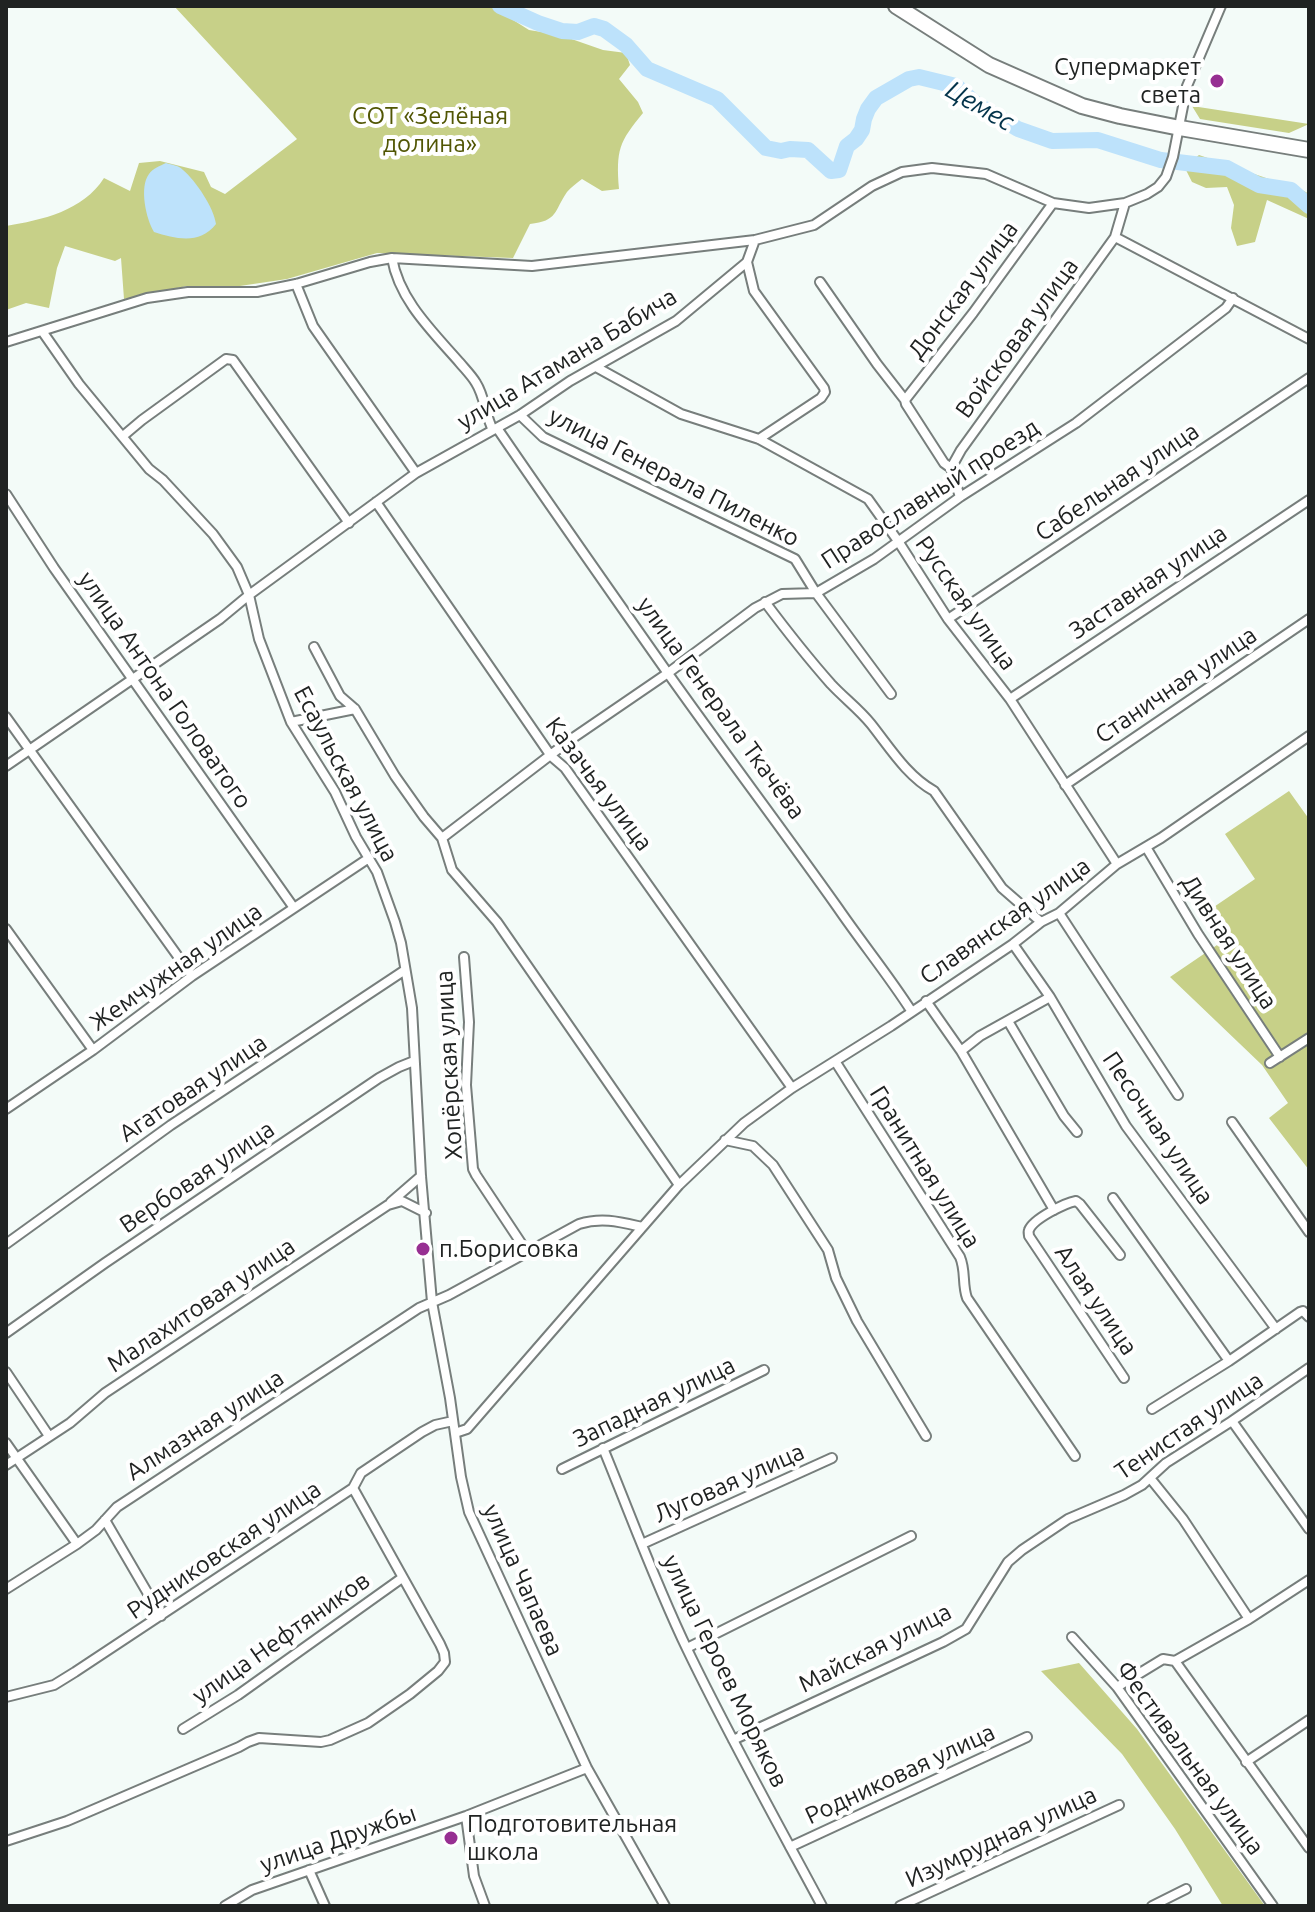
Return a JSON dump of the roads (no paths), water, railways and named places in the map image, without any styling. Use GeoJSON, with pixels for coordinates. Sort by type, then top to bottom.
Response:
{"type":"FeatureCollection","features":[{"type":"Feature","properties":{"kind":"highway"},"geometry":{"type":"LineString","coordinates":[[896,6],[989,65],[1082,106],[1180,128],[1309,150]]}},
{"type":"Feature","properties":{"kind":"street"},"geometry":{"type":"LineString","coordinates":[[6,342],[147,298],[188,292],[257,292],[392,258],[532,266],[755,240],[814,225],[872,186],[902,172],[932,168],[986,174],[1053,203],[1089,208],[1125,203],[1158,187],[1170,169],[1187,86],[1221,6]]}},
{"type":"Feature","properties":{"kind":"street","name":"Донская улица"},"geometry":{"type":"LineString","coordinates":[[905,400],[1053,203]]}},
{"type":"Feature","properties":{"kind":"street","name":"Войсковая улица"},"geometry":{"type":"LineString","coordinates":[[951,468],[1115,237],[1125,203]]}},
{"type":"Feature","properties":{"kind":"street"},"geometry":{"type":"LineString","coordinates":[[1115,237],[1309,339]]}},
{"type":"Feature","properties":{"kind":"street"},"geometry":{"type":"LineString","coordinates":[[755,240],[747,262],[754,291],[825,392],[821,398],[759,439]]}},
{"type":"Feature","properties":{"kind":"street","name":"улица Генерала Ткачёва"},"geometry":{"type":"LineString","coordinates":[[392,258],[395,275],[407,299],[477,383],[486,417],[912,1012]]}},
{"type":"Feature","properties":{"kind":"street","name":"улица Атамана Бабича"},"geometry":{"type":"LineString","coordinates":[[376,502],[416,473],[520,415],[570,381],[676,321],[747,262]]}},
{"type":"Feature","properties":{"kind":"street"},"geometry":{"type":"LineString","coordinates":[[820,282],[905,400],[944,463],[951,468],[960,497]]}},
{"type":"Feature","properties":{"kind":"street"},"geometry":{"type":"LineString","coordinates":[[296,284],[313,326],[416,473]]}},
{"type":"Feature","properties":{"kind":"street","name":"Православный проезд"},"geometry":{"type":"LineString","coordinates":[[442,838],[570,740],[765,602],[782,594],[816,593],[874,559],[960,497],[1076,423],[1226,308],[1233,298]]}},
{"type":"Feature","properties":{"kind":"street","name":"Есаульская улица"},"geometry":{"type":"LineString","coordinates":[[42,331],[79,384],[149,469],[213,534],[237,567],[249,595],[259,639],[291,722],[335,792],[377,872],[401,943],[412,1008],[421,1176],[432,1302]]}},
{"type":"Feature","properties":{"kind":"street"},"geometry":{"type":"LineString","coordinates":[[123,436],[226,359],[233,360],[349,523]]}},
{"type":"Feature","properties":{"kind":"street","name":"Русская улица"},"geometry":{"type":"LineString","coordinates":[[596,367],[681,414],[759,439],[868,499],[948,619],[1010,699],[1117,864]]}},
{"type":"Feature","properties":{"kind":"street","name":"Сабельная улица"},"geometry":{"type":"LineString","coordinates":[[948,619],[1309,378]]}},
{"type":"Feature","properties":{"kind":"street","name":"улица Генерала Пиленко"},"geometry":{"type":"LineString","coordinates":[[520,415],[543,437],[795,559],[816,593],[891,694]]}},
{"type":"Feature","properties":{"kind":"street","name":"улица Антона Головатого"},"geometry":{"type":"LineString","coordinates":[[6,494],[54,568],[294,908]]}},
{"type":"Feature","properties":{"kind":"street","name":"Заставная улица"},"geometry":{"type":"LineString","coordinates":[[1010,699],[1309,500]]}},
{"type":"Feature","properties":{"kind":"street"},"geometry":{"type":"LineString","coordinates":[[6,766],[220,619],[376,502]]}},
{"type":"Feature","properties":{"kind":"street","name":"Казачья улица"},"geometry":{"type":"LineString","coordinates":[[376,502],[551,756],[565,768],[792,1088]]}},
{"type":"Feature","properties":{"kind":"street"},"geometry":{"type":"LineString","coordinates":[[765,602],[833,686],[870,722],[912,774],[934,791],[1002,888],[1041,922]]}},
{"type":"Feature","properties":{"kind":"street","name":"Станичная улица"},"geometry":{"type":"LineString","coordinates":[[1065,785],[1309,619]]}},
{"type":"Feature","properties":{"kind":"street","name":"Есаульская улица"},"geometry":{"type":"LineString","coordinates":[[314,647],[340,696],[355,709],[395,776],[442,838],[452,870],[497,922],[679,1185]]}},
{"type":"Feature","properties":{"kind":"street"},"geometry":{"type":"LineString","coordinates":[[291,722],[355,709]]}},
{"type":"Feature","properties":{"kind":"street"},"geometry":{"type":"LineString","coordinates":[[6,717],[192,976]]}},
{"type":"Feature","properties":{"kind":"street","name":"Славянская улица"},"geometry":{"type":"LineString","coordinates":[[679,1185],[744,1123],[792,1088],[1059,913],[1117,864],[1309,736]]}},
{"type":"Feature","properties":{"kind":"street","name":"Дивная улица"},"geometry":{"type":"LineString","coordinates":[[1146,847],[1198,934],[1280,1057]]}},
{"type":"Feature","properties":{"kind":"street","name":"Жемчужная улица"},"geometry":{"type":"LineString","coordinates":[[6,1109],[93,1050],[192,976],[369,858]]}},
{"type":"Feature","properties":{"kind":"street"},"geometry":{"type":"LineString","coordinates":[[1059,913],[1178,1095]]}},
{"type":"Feature","properties":{"kind":"street"},"geometry":{"type":"LineString","coordinates":[[6,929],[93,1050]]}},
{"type":"Feature","properties":{"kind":"street","name":"Песочная улица"},"geometry":{"type":"LineString","coordinates":[[1013,944],[1050,997],[1126,1126],[1276,1329]]}},
{"type":"Feature","properties":{"kind":"street","name":"Хопёрская улица"},"geometry":{"type":"LineString","coordinates":[[464,957],[469,1022],[466,1085],[473,1169],[527,1252]]}},
{"type":"Feature","properties":{"kind":"street","name":"Агатовая улица"},"geometry":{"type":"LineString","coordinates":[[6,1244],[171,1125],[405,970]]}},
{"type":"Feature","properties":{"kind":"street"},"geometry":{"type":"LineString","coordinates":[[961,1051],[980,1036],[1050,997]]}},
{"type":"Feature","properties":{"kind":"street"},"geometry":{"type":"LineString","coordinates":[[926,1001],[961,1051],[1054,1210],[1076,1201],[1120,1255]]}},
{"type":"Feature","properties":{"kind":"street"},"geometry":{"type":"LineString","coordinates":[[1008,1021],[1064,1116],[1077,1132]]}},
{"type":"Feature","properties":{"kind":"street"},"geometry":{"type":"LineString","coordinates":[[1270,1063],[1309,1038]]}},
{"type":"Feature","properties":{"kind":"street","name":"Вербовая улица"},"geometry":{"type":"LineString","coordinates":[[6,1333],[379,1078],[414,1061]]}},
{"type":"Feature","properties":{"kind":"street","name":"Гранитная улица"},"geometry":{"type":"LineString","coordinates":[[835,1061],[960,1257],[967,1298],[1075,1456]]}},
{"type":"Feature","properties":{"kind":"street"},"geometry":{"type":"LineString","coordinates":[[1232,1122],[1309,1232]]}},
{"type":"Feature","properties":{"kind":"street"},"geometry":{"type":"LineString","coordinates":[[725,1140],[753,1146],[773,1165],[828,1250],[836,1278],[857,1321],[926,1436]]}},
{"type":"Feature","properties":{"kind":"street","name":"Малахитовая улица"},"geometry":{"type":"LineString","coordinates":[[6,1465],[70,1423],[105,1393],[388,1205],[421,1176]]}},
{"type":"Feature","properties":{"kind":"street"},"geometry":{"type":"LineString","coordinates":[[455,1433],[467,1429],[679,1185]]}},
{"type":"Feature","properties":{"kind":"street"},"geometry":{"type":"LineString","coordinates":[[1113,1198],[1229,1361]]}},
{"type":"Feature","properties":{"kind":"street"},"geometry":{"type":"LineString","coordinates":[[388,1205],[402,1201],[426,1213]]}},
{"type":"Feature","properties":{"kind":"street","name":"Алая улица"},"geometry":{"type":"LineString","coordinates":[[1054,1210],[1032,1225],[1029,1236],[1124,1378]]}},
{"type":"Feature","properties":{"kind":"street","name":"Алмазная улица"},"geometry":{"type":"LineString","coordinates":[[6,1589],[77,1544],[130,1498],[419,1308],[449,1295],[579,1224],[595,1219],[642,1227]]}},
{"type":"Feature","properties":{"kind":"street","name":"улица Чапаева"},"geometry":{"type":"LineString","coordinates":[[432,1302],[469,1512],[587,1768],[662,1905]]}},
{"type":"Feature","properties":{"kind":"street"},"geometry":{"type":"LineString","coordinates":[[1152,1409],[1300,1312],[1309,1317]]}},
{"type":"Feature","properties":{"kind":"street","name":"Тенистая улица"},"geometry":{"type":"LineString","coordinates":[[1008,1562],[1068,1519],[1124,1495],[1166,1463],[1309,1368]]}},
{"type":"Feature","properties":{"kind":"street","name":"Западная улица"},"geometry":{"type":"LineString","coordinates":[[562,1469],[764,1370]]}},
{"type":"Feature","properties":{"kind":"street"},"geometry":{"type":"LineString","coordinates":[[6,1372],[49,1436]]}},
{"type":"Feature","properties":{"kind":"street","name":"Рудниковская улица"},"geometry":{"type":"LineString","coordinates":[[6,1697],[54,1685],[353,1488],[361,1473],[422,1432],[453,1421]]}},
{"type":"Feature","properties":{"kind":"street"},"geometry":{"type":"LineString","coordinates":[[1232,1421],[1309,1529]]}},
{"type":"Feature","properties":{"kind":"street"},"geometry":{"type":"LineString","coordinates":[[6,1443],[77,1544]]}},
{"type":"Feature","properties":{"kind":"street","name":"улица Героев Моряков"},"geometry":{"type":"LineString","coordinates":[[603,1448],[687,1648],[822,1906]]}},
{"type":"Feature","properties":{"kind":"street","name":"Луговая улица"},"geometry":{"type":"LineString","coordinates":[[642,1544],[832,1458]]}},
{"type":"Feature","properties":{"kind":"street"},"geometry":{"type":"LineString","coordinates":[[1150,1478],[1183,1519],[1249,1619]]}},
{"type":"Feature","properties":{"kind":"street"},"geometry":{"type":"LineString","coordinates":[[6,1841],[67,1821],[259,1738],[311,1742],[330,1740],[368,1723],[438,1671],[445,1662],[440,1644],[353,1488]]}},
{"type":"Feature","properties":{"kind":"street"},"geometry":{"type":"LineString","coordinates":[[105,1520],[161,1616]]}},
{"type":"Feature","properties":{"kind":"street"},"geometry":{"type":"LineString","coordinates":[[687,1648],[911,1536]]}},
{"type":"Feature","properties":{"kind":"street","name":"Майская улица"},"geometry":{"type":"LineString","coordinates":[[733,1740],[966,1629],[1008,1562]]}},
{"type":"Feature","properties":{"kind":"street","name":"улица Нефтяников"},"geometry":{"type":"LineString","coordinates":[[183,1729],[238,1695],[402,1578]]}},
{"type":"Feature","properties":{"kind":"street"},"geometry":{"type":"LineString","coordinates":[[1117,1687],[1163,1659],[1175,1661],[1309,1580]]}},
{"type":"Feature","properties":{"kind":"street","name":"Фестивальная улица"},"geometry":{"type":"LineString","coordinates":[[1072,1637],[1117,1687],[1273,1906]]}},
{"type":"Feature","properties":{"kind":"street","name":"Фестивальная улица"},"geometry":{"type":"LineString","coordinates":[[1175,1661],[1309,1848]]}},
{"type":"Feature","properties":{"kind":"street"},"geometry":{"type":"LineString","coordinates":[[1246,1762],[1309,1720]]}},
{"type":"Feature","properties":{"kind":"street","name":"Родниковая улица"},"geometry":{"type":"LineString","coordinates":[[790,1847],[1027,1737]]}},
{"type":"Feature","properties":{"kind":"street","name":"улица Дружбы"},"geometry":{"type":"LineString","coordinates":[[225,1906],[252,1890],[466,1816],[587,1768]]}},
{"type":"Feature","properties":{"kind":"street","name":"Изумрудная улица"},"geometry":{"type":"LineString","coordinates":[[900,1906],[1119,1805]]}},
{"type":"Feature","properties":{"kind":"street"},"geometry":{"type":"LineString","coordinates":[[466,1816],[474,1876],[485,1906]]}},
{"type":"Feature","properties":{"kind":"street"},"geometry":{"type":"LineString","coordinates":[[309,1870],[325,1906]]}},
{"type":"Feature","properties":{"kind":"street"},"geometry":{"type":"LineString","coordinates":[[1152,1906],[1186,1889]]}},
{"type":"Feature","properties":{"kind":"water"},"geometry":{"type":"Polygon","coordinates":[[[166,163],[183,170],[199,188],[215,218],[216,224],[210,231],[195,238],[154,232],[146,211],[144,187],[152,170],[166,163]]]}},
{"type":"Feature","properties":{"kind":"waterway","name":"Цемес"},"geometry":{"type":"LineString","coordinates":[[500,6],[562,31],[578,32],[594,26],[604,29],[626,45],[647,69],[717,99],[766,148],[808,150],[831,171],[839,170],[847,146],[862,130],[868,109],[876,98],[909,79],[919,77],[956,86],[976,104],[1018,129],[1052,141],[1098,140],[1161,160],[1227,168],[1259,185],[1291,190],[1309,206]]}},
{"type":"Feature","properties":{"kind":"place","name":"Супермаркет света"},"geometry":{"type":"Point","coordinates":[1217,81]}},
{"type":"Feature","properties":{"kind":"place","name":"п.Борисовка"},"geometry":{"type":"Point","coordinates":[423,1249]}},
{"type":"Feature","properties":{"kind":"place","name":"Подготовительная школа"},"geometry":{"type":"Point","coordinates":[451,1838]}},
{"type":"Feature","properties":{"kind":"park label","name":"СОТ «Зелёная долина»"},"geometry":{"type":"Point","coordinates":[430,130]}}]}
